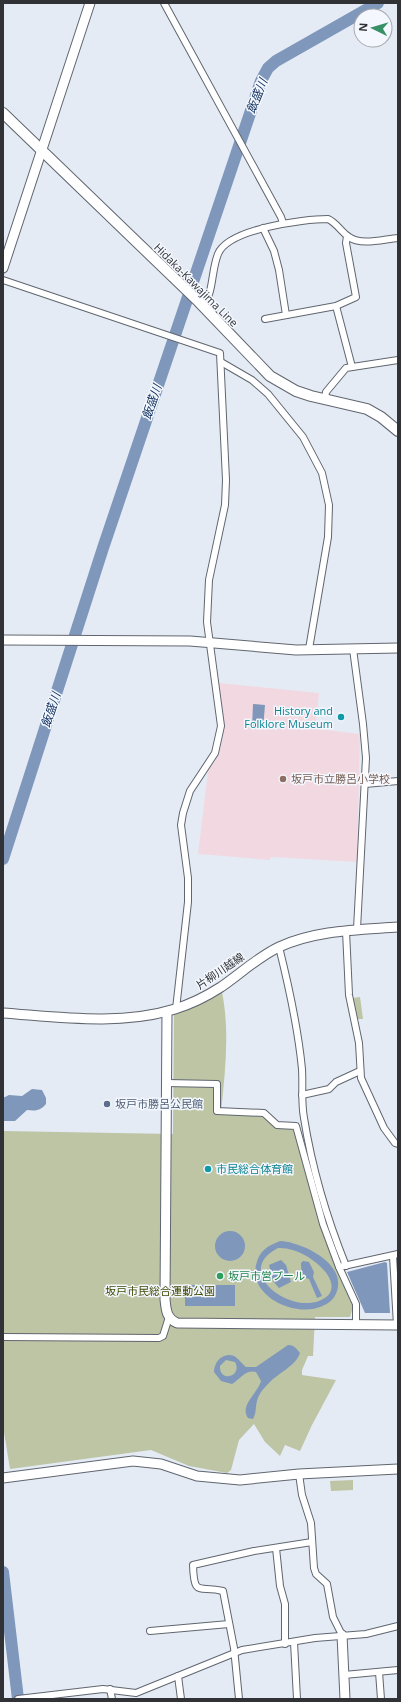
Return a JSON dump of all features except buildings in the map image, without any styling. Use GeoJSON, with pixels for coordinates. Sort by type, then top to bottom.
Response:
{"type":"FeatureCollection","features":[{"type":"Feature","properties":{"kind":"main road","name":"Hidaka-Kawajima Line"},"geometry":{"type":"LineString","coordinates":[[3,113],[201,304],[270,376],[296,391],[367,409],[381,416],[398,431]]}},
{"type":"Feature","properties":{"kind":"street"},"geometry":{"type":"LineString","coordinates":[[3,268],[90,3]]}},
{"type":"Feature","properties":{"kind":"street"},"geometry":{"type":"LineString","coordinates":[[164,3],[283,223]]}},
{"type":"Feature","properties":{"kind":"street"},"geometry":{"type":"LineString","coordinates":[[201,304],[210,295],[209,286],[217,256],[222,248],[230,240],[263,228],[283,223],[328,219],[341,228],[347,236],[355,240],[364,241],[398,238]]}},
{"type":"Feature","properties":{"kind":"street"},"geometry":{"type":"LineString","coordinates":[[263,228],[274,251],[286,315]]}},
{"type":"Feature","properties":{"kind":"street"},"geometry":{"type":"LineString","coordinates":[[265,319],[336,306],[356,297],[346,243],[347,236]]}},
{"type":"Feature","properties":{"kind":"street"},"geometry":{"type":"LineString","coordinates":[[3,280],[218,352],[221,362],[226,480],[225,505],[209,580],[207,622],[221,726],[215,753],[190,791],[181,825],[188,878],[188,902],[176,1009]]}},
{"type":"Feature","properties":{"kind":"street"},"geometry":{"type":"LineString","coordinates":[[336,306],[352,367]]}},
{"type":"Feature","properties":{"kind":"street"},"geometry":{"type":"LineString","coordinates":[[324,399],[326,392],[346,368],[398,360]]}},
{"type":"Feature","properties":{"kind":"street"},"geometry":{"type":"LineString","coordinates":[[221,362],[252,380],[268,394],[303,437],[322,473],[329,505],[328,537],[309,649]]}},
{"type":"Feature","properties":{"kind":"street"},"geometry":{"type":"LineString","coordinates":[[3,640],[210,642],[264,648],[309,649],[398,648]]}},
{"type":"Feature","properties":{"kind":"street"},"geometry":{"type":"LineString","coordinates":[[353,649],[365,743],[357,929]]}},
{"type":"Feature","properties":{"kind":"street"},"geometry":{"type":"LineString","coordinates":[[364,784],[398,781]]}},
{"type":"Feature","properties":{"kind":"street","name":"片柳川越線"},"geometry":{"type":"LineString","coordinates":[[3,1013],[80,1018],[132,1018],[167,1012],[201,999],[220,988],[279,947],[310,937],[357,929],[398,927]]}},
{"type":"Feature","properties":{"kind":"street"},"geometry":{"type":"LineString","coordinates":[[346,931],[349,995],[359,1043],[361,1078],[384,1128],[397,1146]]}},
{"type":"Feature","properties":{"kind":"street"},"geometry":{"type":"LineString","coordinates":[[279,947],[291,992],[302,1070],[304,1120],[332,1231],[356,1304],[356,1325]]}},
{"type":"Feature","properties":{"kind":"street"},"geometry":{"type":"LineString","coordinates":[[167,1012],[165,1299],[166,1311],[169,1317],[177,1323],[398,1325],[395,1255],[343,1267]]}},
{"type":"Feature","properties":{"kind":"street"},"geometry":{"type":"LineString","coordinates":[[302,1095],[329,1089],[336,1082],[360,1071]]}},
{"type":"Feature","properties":{"kind":"street"},"geometry":{"type":"LineString","coordinates":[[166,1083],[217,1084],[217,1111],[264,1113],[277,1125],[296,1126],[323,1224],[343,1267]]}},
{"type":"Feature","properties":{"kind":"street"},"geometry":{"type":"LineString","coordinates":[[3,1337],[159,1338],[163,1336],[169,1317]]}},
{"type":"Feature","properties":{"kind":"street"},"geometry":{"type":"LineString","coordinates":[[4,1477],[133,1461],[161,1464],[197,1476],[253,1480],[299,1474],[398,1469]]}},
{"type":"Feature","properties":{"kind":"street"},"geometry":{"type":"LineString","coordinates":[[299,1474],[302,1495],[311,1523],[316,1574],[327,1584],[333,1616],[342,1635],[345,1699]]}},
{"type":"Feature","properties":{"kind":"street"},"geometry":{"type":"LineString","coordinates":[[239,1699],[235,1653],[228,1624],[224,1591],[205,1590],[196,1586],[194,1583],[193,1565],[230,1556],[312,1542]]}},
{"type":"Feature","properties":{"kind":"street"},"geometry":{"type":"LineString","coordinates":[[276,1548],[280,1586],[285,1604],[284,1644]]}},
{"type":"Feature","properties":{"kind":"street"},"geometry":{"type":"LineString","coordinates":[[150,1631],[228,1624]]}},
{"type":"Feature","properties":{"kind":"street"},"geometry":{"type":"LineString","coordinates":[[18,1699],[63,1696],[81,1691],[110,1689],[136,1693],[242,1650],[342,1635],[366,1634],[398,1626]]}},
{"type":"Feature","properties":{"kind":"street"},"geometry":{"type":"LineString","coordinates":[[294,1642],[297,1699]]}},
{"type":"Feature","properties":{"kind":"street"},"geometry":{"type":"LineString","coordinates":[[344,1675],[398,1670]]}},
{"type":"Feature","properties":{"kind":"street"},"geometry":{"type":"LineString","coordinates":[[380,1672],[381,1699]]}},
{"type":"Feature","properties":{"kind":"street"},"geometry":{"type":"LineString","coordinates":[[178,1676],[181,1699]]}},
{"type":"Feature","properties":{"kind":"street"},"geometry":{"type":"LineString","coordinates":[[110,1689],[112,1699]]}},
{"type":"Feature","properties":{"kind":"street"},"geometry":{"type":"LineString","coordinates":[[81,1691],[82,1699]]}},
{"type":"Feature","properties":{"kind":"shaded area","name":"坂戸市立勝呂小学校"},"geometry":{"type":"Polygon","coordinates":[[[219,683],[319,693],[316,726],[319,729],[360,734],[357,862],[271,857],[270,860],[198,854],[208,771],[217,758],[223,737],[223,717],[219,683]]]}},
{"type":"Feature","properties":{"kind":"green space","name":"坂戸市民総合運動公園"},"geometry":{"type":"Polygon","coordinates":[[[222,992],[226,1022],[226,1037],[221,1113],[263,1114],[276,1127],[295,1128],[322,1228],[353,1307],[350,1317],[315,1317],[313,1356],[308,1356],[302,1370],[302,1375],[336,1380],[300,1451],[285,1445],[280,1456],[265,1442],[254,1424],[239,1440],[231,1470],[227,1473],[189,1466],[151,1450],[10,1469],[3,1426],[3,1131],[173,1134],[174,1013],[222,992]]]}},
{"type":"Feature","properties":{"kind":"green space"},"geometry":{"type":"Polygon","coordinates":[[[360,997],[363,1019],[357,1019],[353,998],[360,997]]]}},
{"type":"Feature","properties":{"kind":"green space"},"geometry":{"type":"Polygon","coordinates":[[[353,1480],[353,1490],[331,1491],[330,1481],[353,1480]]]}},
{"type":"Feature","properties":{"kind":"water"},"geometry":{"type":"Polygon","coordinates":[[[253,704],[265,705],[263,729],[252,728],[253,704]]]}},
{"type":"Feature","properties":{"kind":"water"},"geometry":{"type":"Polygon","coordinates":[[[32,1089],[42,1090],[46,1098],[46,1104],[37,1110],[27,1110],[15,1121],[3,1121],[3,1098],[9,1095],[22,1096],[32,1089]]]}},
{"type":"Feature","properties":{"kind":"water"},"geometry":{"type":"Polygon","coordinates":[[[230,1231],[236,1232],[244,1240],[244,1252],[236,1260],[230,1261],[224,1260],[216,1252],[215,1246],[216,1240],[224,1232],[230,1231]]]}},
{"type":"Feature","properties":{"kind":"water"},"geometry":{"type":"Polygon","coordinates":[[[280,1241],[299,1245],[320,1256],[329,1263],[335,1272],[338,1281],[337,1291],[334,1297],[320,1307],[298,1309],[286,1306],[266,1295],[259,1286],[256,1276],[256,1265],[261,1253],[267,1247],[280,1241]],[[278,1248],[266,1257],[261,1268],[263,1278],[270,1288],[280,1296],[293,1301],[306,1303],[319,1301],[329,1295],[332,1287],[329,1278],[323,1269],[313,1260],[290,1249],[278,1248]]]}},
{"type":"Feature","properties":{"kind":"water"},"geometry":{"type":"Polygon","coordinates":[[[281,1260],[286,1265],[291,1282],[279,1288],[273,1281],[269,1265],[281,1260]]]}},
{"type":"Feature","properties":{"kind":"water"},"geometry":{"type":"Polygon","coordinates":[[[303,1261],[309,1262],[314,1272],[313,1277],[322,1296],[317,1298],[309,1279],[303,1275],[301,1263],[303,1261]]]}},
{"type":"Feature","properties":{"kind":"water"},"geometry":{"type":"Polygon","coordinates":[[[385,1262],[387,1263],[390,1313],[365,1313],[347,1272],[385,1262]]]}},
{"type":"Feature","properties":{"kind":"water"},"geometry":{"type":"Polygon","coordinates":[[[185,1285],[235,1285],[235,1306],[185,1306],[185,1285]]]}},
{"type":"Feature","properties":{"kind":"water"},"geometry":{"type":"Polygon","coordinates":[[[288,1345],[295,1347],[300,1353],[295,1362],[273,1379],[261,1392],[257,1401],[253,1419],[248,1418],[246,1408],[261,1381],[256,1372],[252,1371],[246,1373],[232,1384],[221,1381],[214,1372],[214,1368],[217,1361],[226,1355],[234,1356],[246,1367],[256,1367],[288,1345]],[[226,1360],[220,1366],[223,1375],[230,1376],[234,1374],[237,1367],[235,1362],[226,1360]]]}},
{"type":"Feature","properties":{"kind":"waterway","name":"飯盛川"},"geometry":{"type":"LineString","coordinates":[[3,859],[103,548],[261,81],[268,68],[276,61],[378,3]]}},
{"type":"Feature","properties":{"kind":"waterway","name":"飯盛川"},"geometry":{"type":"LineString","coordinates":[[3,1572],[18,1699]]}},
{"type":"Feature","properties":{"kind":"place","name":"History and Folklore Museum"},"geometry":{"type":"Point","coordinates":[341,717]}},
{"type":"Feature","properties":{"kind":"place","name":"坂戸市立勝呂小学校"},"geometry":{"type":"Point","coordinates":[283,779]}},
{"type":"Feature","properties":{"kind":"place","name":"坂戸市勝呂公民館"},"geometry":{"type":"Point","coordinates":[107,1104]}},
{"type":"Feature","properties":{"kind":"place","name":"市民総合体育館"},"geometry":{"type":"Point","coordinates":[208,1169]}},
{"type":"Feature","properties":{"kind":"place","name":"坂戸市営プール"},"geometry":{"type":"Point","coordinates":[220,1276]}}]}
